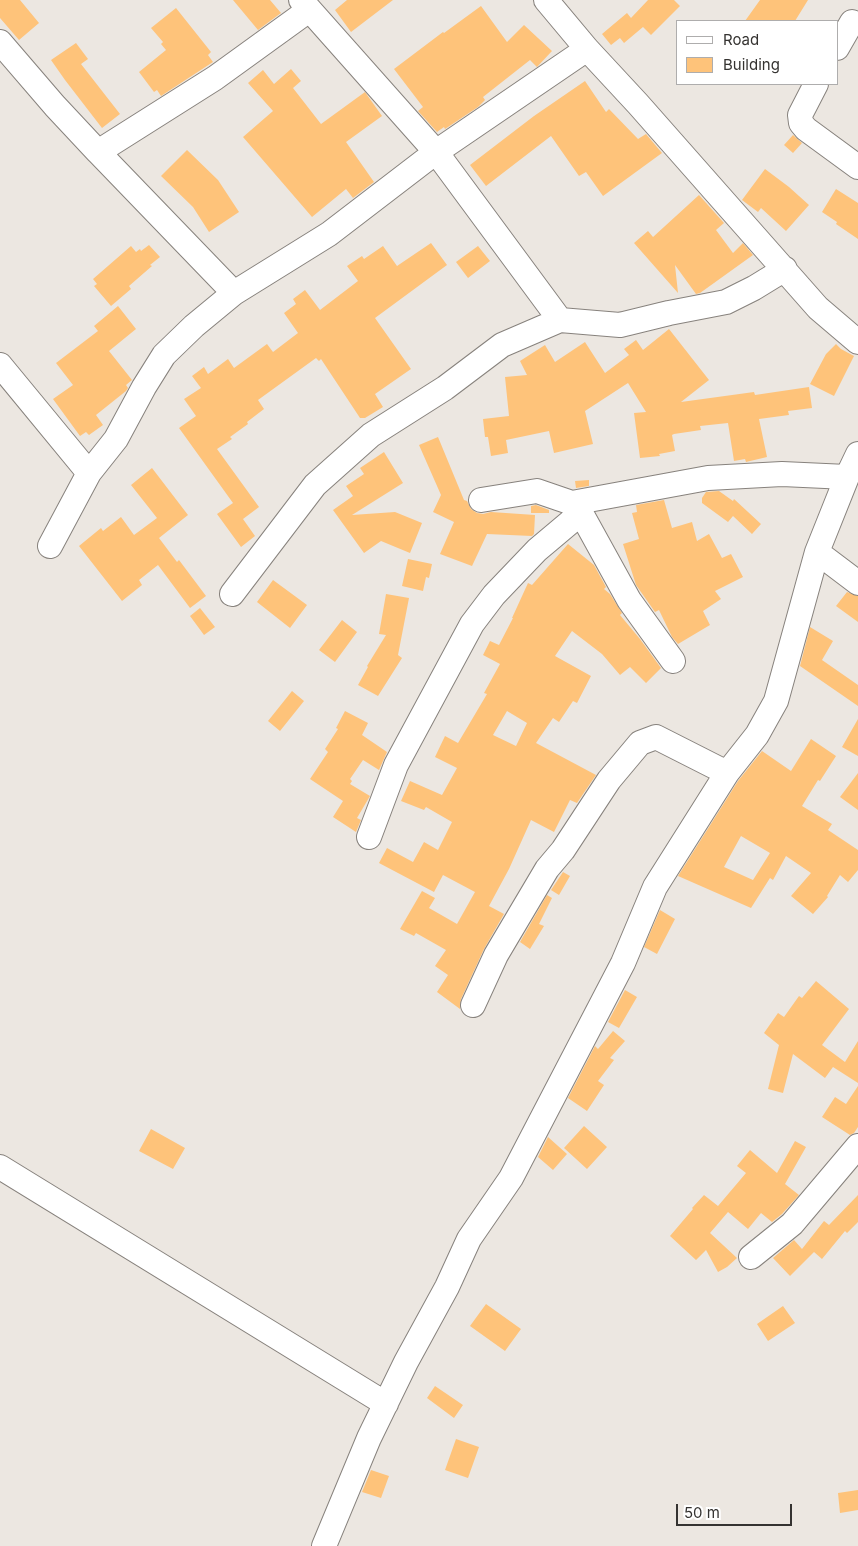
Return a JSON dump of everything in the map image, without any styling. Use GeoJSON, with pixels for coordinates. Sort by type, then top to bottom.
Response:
{"type":"FeatureCollection","features":[{"type":"Feature","properties":{"kind":"street"},"geometry":{"type":"LineString","coordinates":[[546,0],[586,49],[638,104],[818,308],[858,342]]}},
{"type":"Feature","properties":{"kind":"street"},"geometry":{"type":"LineString","coordinates":[[98,152],[215,78],[305,5],[436,152],[560,320]]}},
{"type":"Feature","properties":{"kind":"street"},"geometry":{"type":"LineString","coordinates":[[838,46],[852,22]]}},
{"type":"Feature","properties":{"kind":"street"},"geometry":{"type":"LineString","coordinates":[[0,42],[55,106],[234,293]]}},
{"type":"Feature","properties":{"kind":"street"},"geometry":{"type":"LineString","coordinates":[[50,546],[89,473],[116,439],[164,355],[194,326],[234,293],[329,234],[436,152],[586,49]]}},
{"type":"Feature","properties":{"kind":"street"},"geometry":{"type":"LineString","coordinates":[[815,85],[800,115],[801,124],[858,167]]}},
{"type":"Feature","properties":{"kind":"street"},"geometry":{"type":"LineString","coordinates":[[232,594],[315,484],[371,435],[445,388],[502,345],[560,320],[620,325],[726,302],[785,269]]}},
{"type":"Feature","properties":{"kind":"street"},"geometry":{"type":"LineString","coordinates":[[0,365],[89,473]]}},
{"type":"Feature","properties":{"kind":"street"},"geometry":{"type":"LineString","coordinates":[[324,1546],[369,1438],[406,1362],[447,1287],[470,1238],[511,1178],[623,963],[655,887],[727,773],[756,735],[776,701],[817,552],[847,476],[858,454]]}},
{"type":"Feature","properties":{"kind":"street"},"geometry":{"type":"LineString","coordinates":[[369,837],[396,765],[472,624],[494,595],[576,508],[708,478],[782,474],[847,476]]}},
{"type":"Feature","properties":{"kind":"street"},"geometry":{"type":"LineString","coordinates":[[481,500],[537,491],[576,508],[629,600],[673,661]]}},
{"type":"Feature","properties":{"kind":"street"},"geometry":{"type":"LineString","coordinates":[[817,552],[858,584]]}},
{"type":"Feature","properties":{"kind":"street"},"geometry":{"type":"LineString","coordinates":[[473,1005],[496,955],[547,869],[563,850],[609,780],[640,743],[656,737],[727,773]]}},
{"type":"Feature","properties":{"kind":"street"},"geometry":{"type":"LineString","coordinates":[[751,1257],[792,1224],[858,1146]]}},
{"type":"Feature","properties":{"kind":"street"},"geometry":{"type":"LineString","coordinates":[[0,1166],[386,1404]]}},
{"type":"Feature","properties":{"kind":"building"},"geometry":{"type":"Polygon","coordinates":[[[0,0],[20,0],[39,23],[19,40],[0,18],[0,0]]]}},
{"type":"Feature","properties":{"kind":"building"},"geometry":{"type":"Polygon","coordinates":[[[233,0],[270,0],[281,13],[258,30],[233,0]]]}},
{"type":"Feature","properties":{"kind":"building"},"geometry":{"type":"Polygon","coordinates":[[[347,0],[393,0],[351,32],[335,10],[347,0]]]}},
{"type":"Feature","properties":{"kind":"building"},"geometry":{"type":"Polygon","coordinates":[[[648,0],[674,0],[680,6],[651,35],[643,27],[624,43],[620,38],[611,45],[602,34],[627,13],[631,18],[648,0]]]}},
{"type":"Feature","properties":{"kind":"building"},"geometry":{"type":"Polygon","coordinates":[[[760,0],[808,0],[796,20],[746,20],[760,0]]]}},
{"type":"Feature","properties":{"kind":"building"},"geometry":{"type":"Polygon","coordinates":[[[481,6],[507,42],[524,25],[552,51],[537,67],[530,60],[483,97],[485,100],[478,107],[445,129],[444,127],[437,132],[418,111],[423,107],[394,69],[481,6]]]}},
{"type":"Feature","properties":{"kind":"building"},"geometry":{"type":"Polygon","coordinates":[[[176,8],[211,52],[208,55],[213,62],[161,96],[157,90],[154,92],[139,72],[166,50],[161,44],[163,42],[151,28],[176,8]]]}},
{"type":"Feature","properties":{"kind":"building"},"geometry":{"type":"Polygon","coordinates":[[[76,43],[88,59],[81,64],[120,114],[102,128],[51,60],[76,43]]]}},
{"type":"Feature","properties":{"kind":"building"},"geometry":{"type":"Polygon","coordinates":[[[291,69],[301,81],[293,88],[321,124],[365,92],[382,116],[346,142],[374,182],[353,198],[346,189],[312,217],[243,137],[273,111],[248,83],[263,70],[274,84],[291,69]]]}},
{"type":"Feature","properties":{"kind":"building"},"geometry":{"type":"Polygon","coordinates":[[[585,81],[606,112],[609,109],[638,139],[646,134],[662,153],[603,196],[586,172],[579,176],[551,136],[486,186],[470,165],[534,116],[585,81]]]}},
{"type":"Feature","properties":{"kind":"building"},"geometry":{"type":"Polygon","coordinates":[[[793,135],[802,143],[793,153],[784,145],[793,135]]]}},
{"type":"Feature","properties":{"kind":"building"},"geometry":{"type":"Polygon","coordinates":[[[187,150],[218,180],[239,212],[209,232],[193,207],[161,176],[187,150]]]}},
{"type":"Feature","properties":{"kind":"building"},"geometry":{"type":"Polygon","coordinates":[[[765,169],[809,205],[786,231],[761,208],[758,212],[742,200],[765,169]]]}},
{"type":"Feature","properties":{"kind":"building"},"geometry":{"type":"Polygon","coordinates":[[[836,189],[858,203],[858,239],[822,212],[836,189]]]}},
{"type":"Feature","properties":{"kind":"building"},"geometry":{"type":"Polygon","coordinates":[[[699,195],[724,223],[716,230],[733,253],[743,243],[753,255],[696,294],[675,265],[678,293],[634,243],[648,231],[653,237],[699,195]]]}},
{"type":"Feature","properties":{"kind":"building"},"geometry":{"type":"Polygon","coordinates":[[[431,243],[447,265],[375,318],[411,369],[375,394],[383,407],[365,418],[360,418],[321,359],[319,361],[316,358],[258,400],[264,409],[230,437],[232,439],[217,449],[259,507],[243,519],[255,536],[241,547],[217,514],[233,503],[179,428],[196,416],[184,399],[201,388],[192,376],[204,367],[208,374],[228,359],[234,368],[267,344],[273,352],[298,333],[284,313],[296,304],[293,299],[305,290],[320,310],[358,281],[347,266],[362,256],[364,259],[383,246],[397,266],[431,243]]]}},
{"type":"Feature","properties":{"kind":"building"},"geometry":{"type":"Polygon","coordinates":[[[149,245],[160,257],[129,286],[131,289],[111,306],[94,286],[97,284],[93,279],[131,246],[136,252],[149,245]]]}},
{"type":"Feature","properties":{"kind":"building"},"geometry":{"type":"Polygon","coordinates":[[[478,246],[490,261],[468,278],[456,262],[478,246]]]}},
{"type":"Feature","properties":{"kind":"building"},"geometry":{"type":"Polygon","coordinates":[[[118,306],[136,329],[109,351],[132,380],[126,385],[128,388],[126,391],[96,415],[103,425],[89,435],[86,432],[80,436],[53,399],[73,385],[56,363],[98,331],[94,326],[118,306]]]}},
{"type":"Feature","properties":{"kind":"building"},"geometry":{"type":"Polygon","coordinates":[[[669,329],[709,380],[681,402],[754,392],[755,395],[809,387],[812,408],[788,411],[789,415],[759,419],[767,457],[746,462],[745,459],[734,461],[728,423],[700,426],[701,430],[674,434],[672,435],[675,451],[659,454],[660,456],[640,458],[634,413],[646,412],[628,383],[585,411],[593,444],[554,453],[549,431],[506,440],[508,453],[491,456],[488,437],[485,437],[483,419],[509,416],[505,377],[527,375],[520,361],[545,345],[555,362],[585,342],[605,373],[629,355],[624,349],[636,340],[643,350],[669,329]]]}},
{"type":"Feature","properties":{"kind":"building"},"geometry":{"type":"Polygon","coordinates":[[[836,344],[854,356],[834,396],[810,384],[826,354],[836,344]]]}},
{"type":"Feature","properties":{"kind":"building"},"geometry":{"type":"Polygon","coordinates":[[[438,437],[464,500],[467,501],[471,509],[483,514],[491,512],[535,515],[534,534],[532,536],[487,534],[472,566],[440,554],[454,522],[433,512],[441,495],[419,445],[438,437]]]}},
{"type":"Feature","properties":{"kind":"building"},"geometry":{"type":"Polygon","coordinates":[[[384,452],[403,483],[352,515],[395,512],[422,523],[410,553],[381,541],[364,553],[333,510],[353,496],[346,486],[364,474],[360,468],[384,452]]]}},
{"type":"Feature","properties":{"kind":"building"},"geometry":{"type":"Polygon","coordinates":[[[152,468],[188,515],[159,538],[177,562],[179,560],[206,596],[190,608],[158,565],[139,580],[142,585],[122,601],[79,546],[101,528],[103,531],[121,517],[134,535],[157,518],[131,485],[152,468]]]}},
{"type":"Feature","properties":{"kind":"building"},"geometry":{"type":"Polygon","coordinates":[[[589,480],[589,486],[576,488],[575,481],[589,480]]]}},
{"type":"Feature","properties":{"kind":"building"},"geometry":{"type":"Polygon","coordinates":[[[719,491],[733,501],[734,499],[761,524],[752,534],[733,516],[728,522],[702,503],[702,498],[706,492],[719,491]]]}},
{"type":"Feature","properties":{"kind":"building"},"geometry":{"type":"Polygon","coordinates":[[[664,500],[672,528],[692,522],[697,541],[709,534],[722,558],[731,554],[743,577],[715,591],[721,599],[703,611],[710,625],[678,644],[672,637],[659,610],[655,612],[636,585],[623,544],[639,539],[632,513],[637,512],[636,505],[664,500]]]}},
{"type":"Feature","properties":{"kind":"building"},"geometry":{"type":"Polygon","coordinates":[[[536,505],[549,510],[549,513],[531,513],[531,506],[536,505]]]}},
{"type":"Feature","properties":{"kind":"building"},"geometry":{"type":"Polygon","coordinates":[[[568,544],[594,565],[606,587],[604,589],[610,594],[622,613],[620,615],[661,668],[646,683],[630,667],[620,675],[602,654],[572,631],[555,656],[591,676],[577,703],[573,701],[559,722],[553,718],[536,743],[596,775],[577,803],[570,800],[554,832],[531,820],[509,869],[489,906],[504,914],[484,949],[461,999],[460,1009],[437,992],[448,975],[435,966],[446,950],[416,933],[414,936],[400,929],[422,891],[435,898],[429,908],[457,924],[475,892],[443,875],[434,892],[379,863],[387,848],[413,862],[424,842],[438,850],[452,822],[426,807],[424,810],[401,801],[410,781],[442,795],[457,768],[435,757],[445,736],[458,743],[487,694],[484,693],[500,664],[483,655],[490,641],[499,645],[528,583],[532,585],[568,544]],[[507,711],[493,735],[516,746],[527,723],[507,711]]]}},
{"type":"Feature","properties":{"kind":"building"},"geometry":{"type":"Polygon","coordinates":[[[408,559],[432,564],[429,578],[426,577],[423,591],[402,586],[408,559]]]}},
{"type":"Feature","properties":{"kind":"building"},"geometry":{"type":"Polygon","coordinates":[[[273,580],[307,605],[290,628],[257,602],[273,580]]]}},
{"type":"Feature","properties":{"kind":"building"},"geometry":{"type":"Polygon","coordinates":[[[847,592],[858,596],[858,622],[836,606],[847,592]]]}},
{"type":"Feature","properties":{"kind":"building"},"geometry":{"type":"Polygon","coordinates":[[[386,594],[409,598],[398,655],[402,658],[378,696],[358,685],[386,635],[379,634],[386,594]]]}},
{"type":"Feature","properties":{"kind":"building"},"geometry":{"type":"Polygon","coordinates":[[[200,608],[215,627],[204,635],[190,616],[200,608]]]}},
{"type":"Feature","properties":{"kind":"building"},"geometry":{"type":"Polygon","coordinates":[[[342,620],[357,632],[335,662],[319,650],[342,620]]]}},
{"type":"Feature","properties":{"kind":"building"},"geometry":{"type":"Polygon","coordinates":[[[810,627],[833,641],[822,660],[858,685],[858,706],[800,666],[810,627]]]}},
{"type":"Feature","properties":{"kind":"building"},"geometry":{"type":"Polygon","coordinates":[[[292,691],[304,701],[280,731],[268,721],[292,691]]]}},
{"type":"Feature","properties":{"kind":"building"},"geometry":{"type":"Polygon","coordinates":[[[345,711],[368,723],[362,735],[387,752],[379,770],[363,760],[350,779],[352,781],[350,784],[370,796],[357,818],[361,820],[356,832],[333,817],[343,801],[310,779],[328,752],[325,749],[338,729],[336,728],[345,711]]]}},
{"type":"Feature","properties":{"kind":"building"},"geometry":{"type":"Polygon","coordinates":[[[858,719],[858,756],[842,747],[858,719]]]}},
{"type":"Feature","properties":{"kind":"building"},"geometry":{"type":"Polygon","coordinates":[[[811,739],[836,756],[802,806],[832,824],[828,830],[858,850],[858,870],[848,882],[840,875],[828,897],[813,914],[791,896],[811,873],[786,856],[773,880],[770,878],[751,908],[678,876],[738,781],[762,751],[791,771],[811,739]],[[741,836],[724,867],[753,880],[770,853],[741,836]]]}},
{"type":"Feature","properties":{"kind":"building"},"geometry":{"type":"Polygon","coordinates":[[[858,773],[858,810],[840,797],[858,773]]]}},
{"type":"Feature","properties":{"kind":"building"},"geometry":{"type":"Polygon","coordinates":[[[563,872],[570,876],[559,895],[551,890],[563,872]]]}},
{"type":"Feature","properties":{"kind":"building"},"geometry":{"type":"Polygon","coordinates":[[[547,895],[552,898],[539,924],[544,926],[530,949],[520,942],[547,895]]]}},
{"type":"Feature","properties":{"kind":"building"},"geometry":{"type":"Polygon","coordinates":[[[660,910],[675,919],[657,954],[644,947],[660,910]]]}},
{"type":"Feature","properties":{"kind":"building"},"geometry":{"type":"Polygon","coordinates":[[[816,981],[849,1009],[822,1045],[845,1062],[858,1041],[858,1083],[833,1067],[825,1078],[793,1054],[783,1093],[768,1089],[779,1045],[764,1033],[778,1013],[784,1017],[799,996],[802,998],[816,981]]]}},
{"type":"Feature","properties":{"kind":"building"},"geometry":{"type":"Polygon","coordinates":[[[625,990],[637,997],[619,1028],[608,1022],[625,990]]]}},
{"type":"Feature","properties":{"kind":"building"},"geometry":{"type":"Polygon","coordinates":[[[613,1031],[625,1041],[610,1058],[614,1060],[598,1081],[604,1085],[587,1111],[568,1098],[595,1046],[598,1049],[613,1031]]]}},
{"type":"Feature","properties":{"kind":"building"},"geometry":{"type":"Polygon","coordinates":[[[858,1086],[858,1127],[850,1135],[822,1117],[835,1097],[846,1104],[858,1086]]]}},
{"type":"Feature","properties":{"kind":"building"},"geometry":{"type":"Polygon","coordinates":[[[584,1126],[607,1147],[587,1169],[564,1148],[584,1126]]]}},
{"type":"Feature","properties":{"kind":"building"},"geometry":{"type":"Polygon","coordinates":[[[151,1129],[185,1148],[173,1169],[139,1151],[151,1129]]]}},
{"type":"Feature","properties":{"kind":"building"},"geometry":{"type":"Polygon","coordinates":[[[548,1137],[567,1154],[553,1170],[538,1157],[548,1137]]]}},
{"type":"Feature","properties":{"kind":"building"},"geometry":{"type":"Polygon","coordinates":[[[795,1141],[806,1147],[785,1184],[799,1195],[782,1214],[772,1222],[761,1213],[748,1229],[728,1212],[710,1233],[737,1258],[727,1267],[718,1272],[706,1250],[696,1260],[670,1236],[704,1195],[718,1206],[746,1173],[737,1166],[750,1150],[777,1173],[795,1141]]]}},
{"type":"Feature","properties":{"kind":"building"},"geometry":{"type":"Polygon","coordinates":[[[858,1195],[858,1222],[847,1233],[845,1231],[822,1259],[814,1252],[790,1276],[773,1258],[794,1240],[802,1249],[824,1221],[829,1225],[858,1195]]]}},
{"type":"Feature","properties":{"kind":"building"},"geometry":{"type":"Polygon","coordinates":[[[486,1304],[521,1329],[505,1351],[470,1326],[486,1304]]]}},
{"type":"Feature","properties":{"kind":"building"},"geometry":{"type":"Polygon","coordinates":[[[783,1306],[795,1323],[768,1341],[757,1324],[783,1306]]]}},
{"type":"Feature","properties":{"kind":"building"},"geometry":{"type":"Polygon","coordinates":[[[435,1386],[463,1405],[454,1418],[427,1398],[435,1386]]]}},
{"type":"Feature","properties":{"kind":"building"},"geometry":{"type":"Polygon","coordinates":[[[456,1439],[479,1447],[468,1478],[445,1470],[456,1439]]]}},
{"type":"Feature","properties":{"kind":"building"},"geometry":{"type":"Polygon","coordinates":[[[371,1470],[389,1476],[381,1498],[362,1492],[371,1470]]]}},
{"type":"Feature","properties":{"kind":"building"},"geometry":{"type":"Polygon","coordinates":[[[858,1490],[858,1510],[840,1513],[838,1493],[858,1490]]]}}]}
